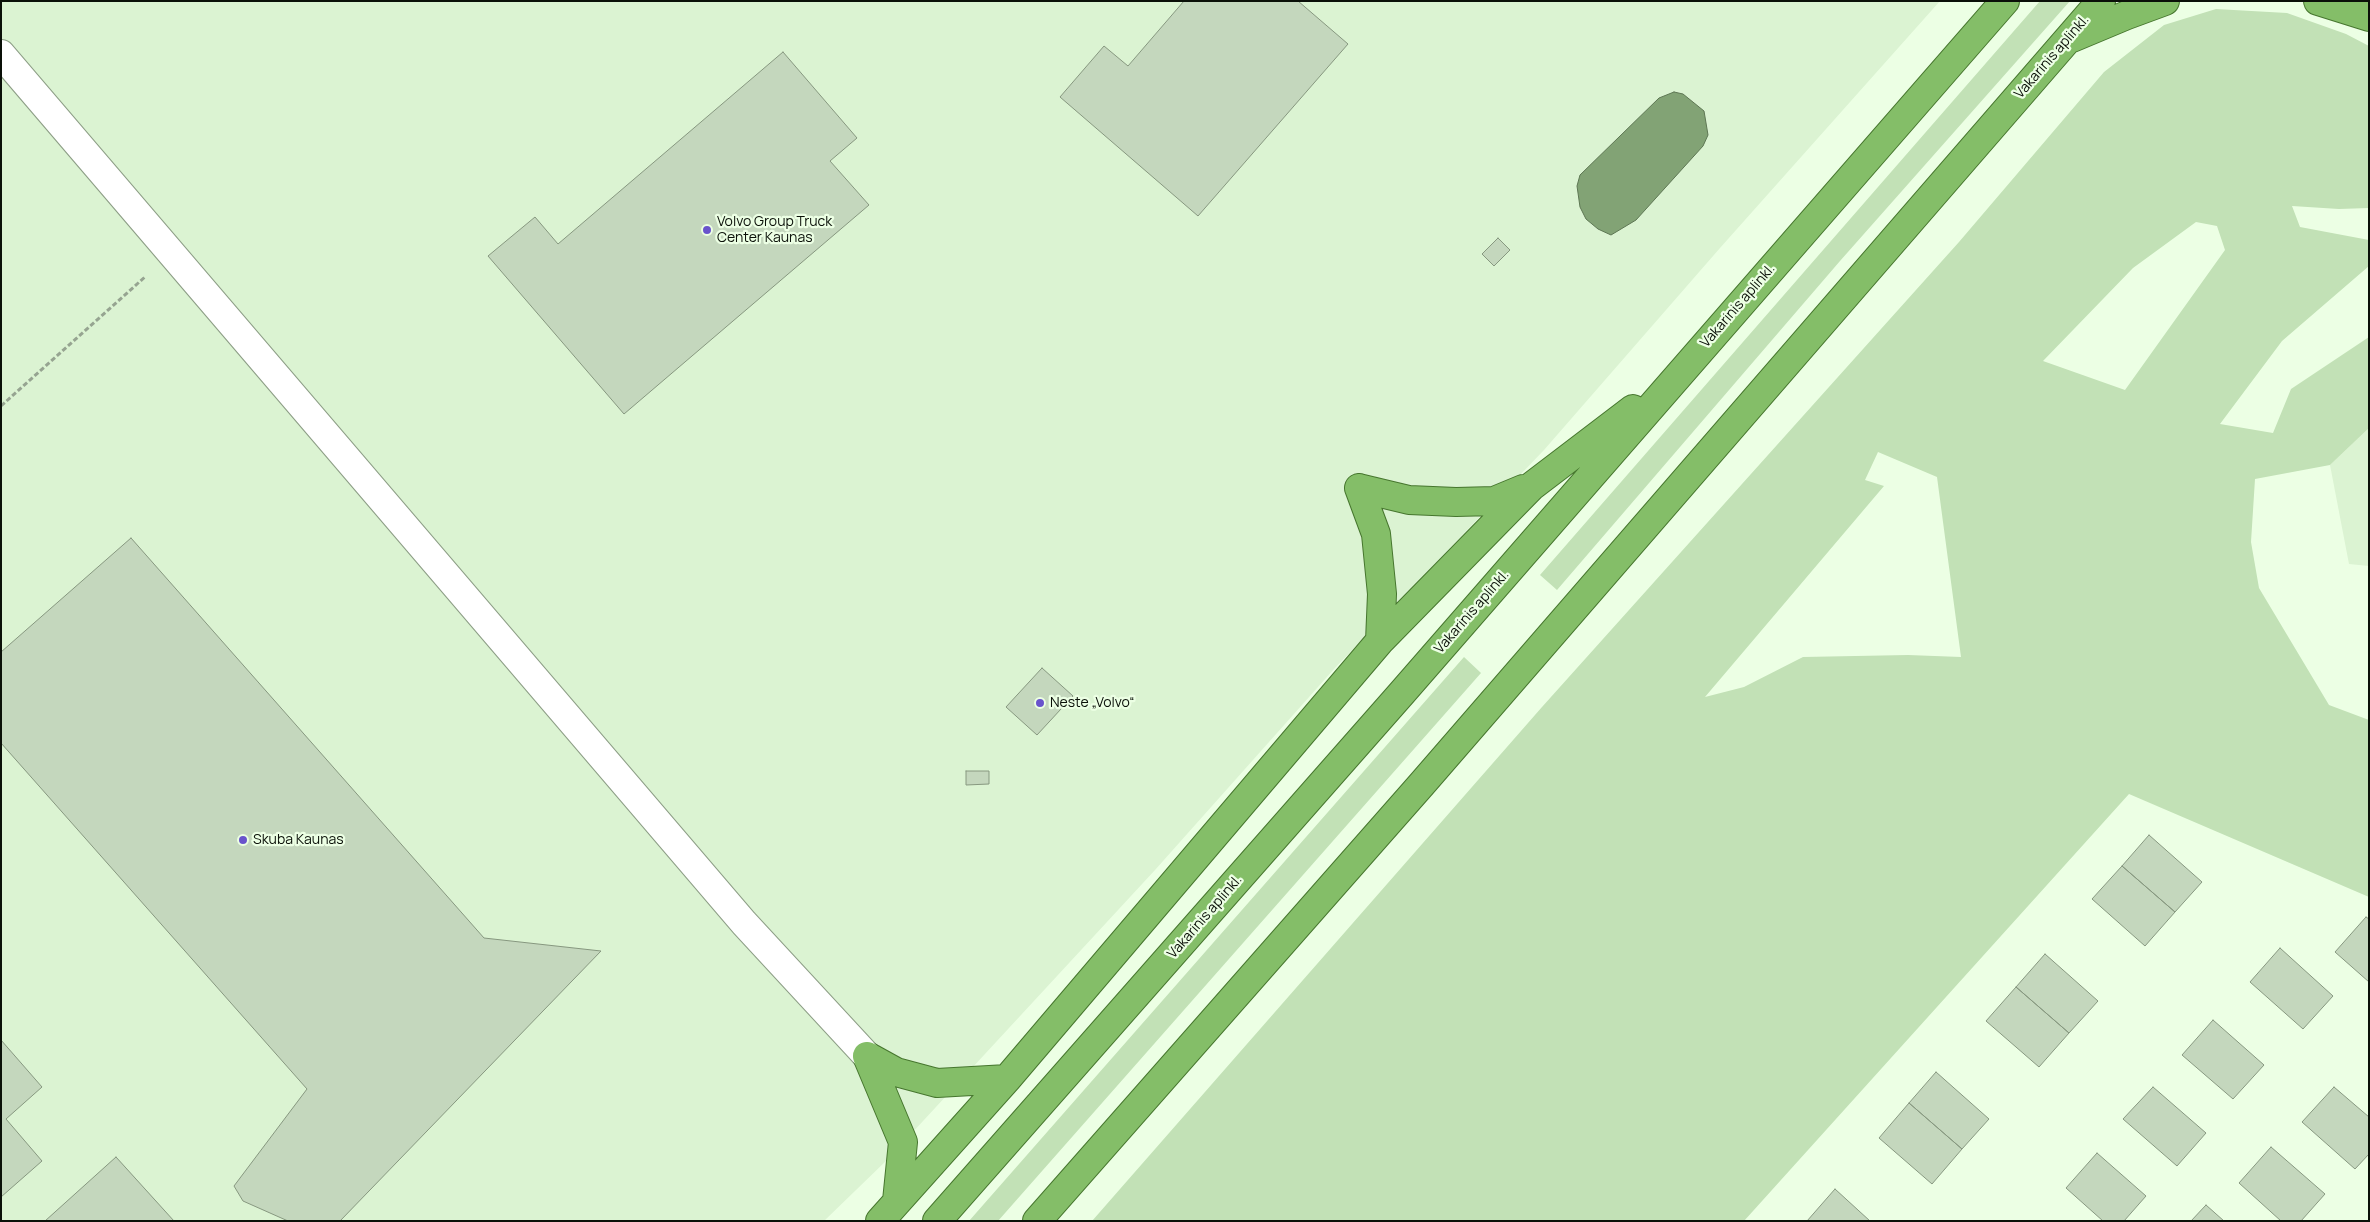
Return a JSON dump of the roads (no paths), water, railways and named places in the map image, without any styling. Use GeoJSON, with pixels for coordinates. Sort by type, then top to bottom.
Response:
{"type":"FeatureCollection","features":[{"type":"Feature","properties":{"kind":"highway","name":"Vakarinis aplinkl."},"geometry":{"type":"LineString","coordinates":[[1037,1221],[1421,785],[2101,1]]}},
{"type":"Feature","properties":{"kind":"highway"},"geometry":{"type":"LineString","coordinates":[[2066,41],[2127,14],[2165,1]]}},
{"type":"Feature","properties":{"kind":"highway"},"geometry":{"type":"LineString","coordinates":[[2318,1],[2369,17]]}},
{"type":"Feature","properties":{"kind":"highway","name":"Vakarinis aplinkl."},"geometry":{"type":"LineString","coordinates":[[937,1221],[1394,702],[2004,2]]}},
{"type":"Feature","properties":{"kind":"highway"},"geometry":{"type":"LineString","coordinates":[[889,1211],[1007,1079],[1380,641],[1532,486],[1676,377]]}},
{"type":"Feature","properties":{"kind":"highway"},"geometry":{"type":"LineString","coordinates":[[1380,641],[1382,594],[1376,534],[1359,488],[1409,500],[1494,501],[1532,486]]}},
{"type":"Feature","properties":{"kind":"highway"},"geometry":{"type":"LineString","coordinates":[[868,1056],[896,1072],[937,1083],[1007,1079]]}},
{"type":"Feature","properties":{"kind":"highway"},"geometry":{"type":"LineString","coordinates":[[868,1056],[903,1142],[889,1211]]}},
{"type":"Feature","properties":{"kind":"street"},"geometry":{"type":"LineString","coordinates":[[1,54],[744,923],[868,1056]]}},
{"type":"Feature","properties":{"kind":"place","name":"Volvo Group Truck Center Kaunas"},"geometry":{"type":"Point","coordinates":[707,230]}},
{"type":"Feature","properties":{"kind":"place","name":"Neste „Volvo“"},"geometry":{"type":"Point","coordinates":[1040,703]}},
{"type":"Feature","properties":{"kind":"place","name":"Skuba Kaunas"},"geometry":{"type":"Point","coordinates":[243,840]}}]}
